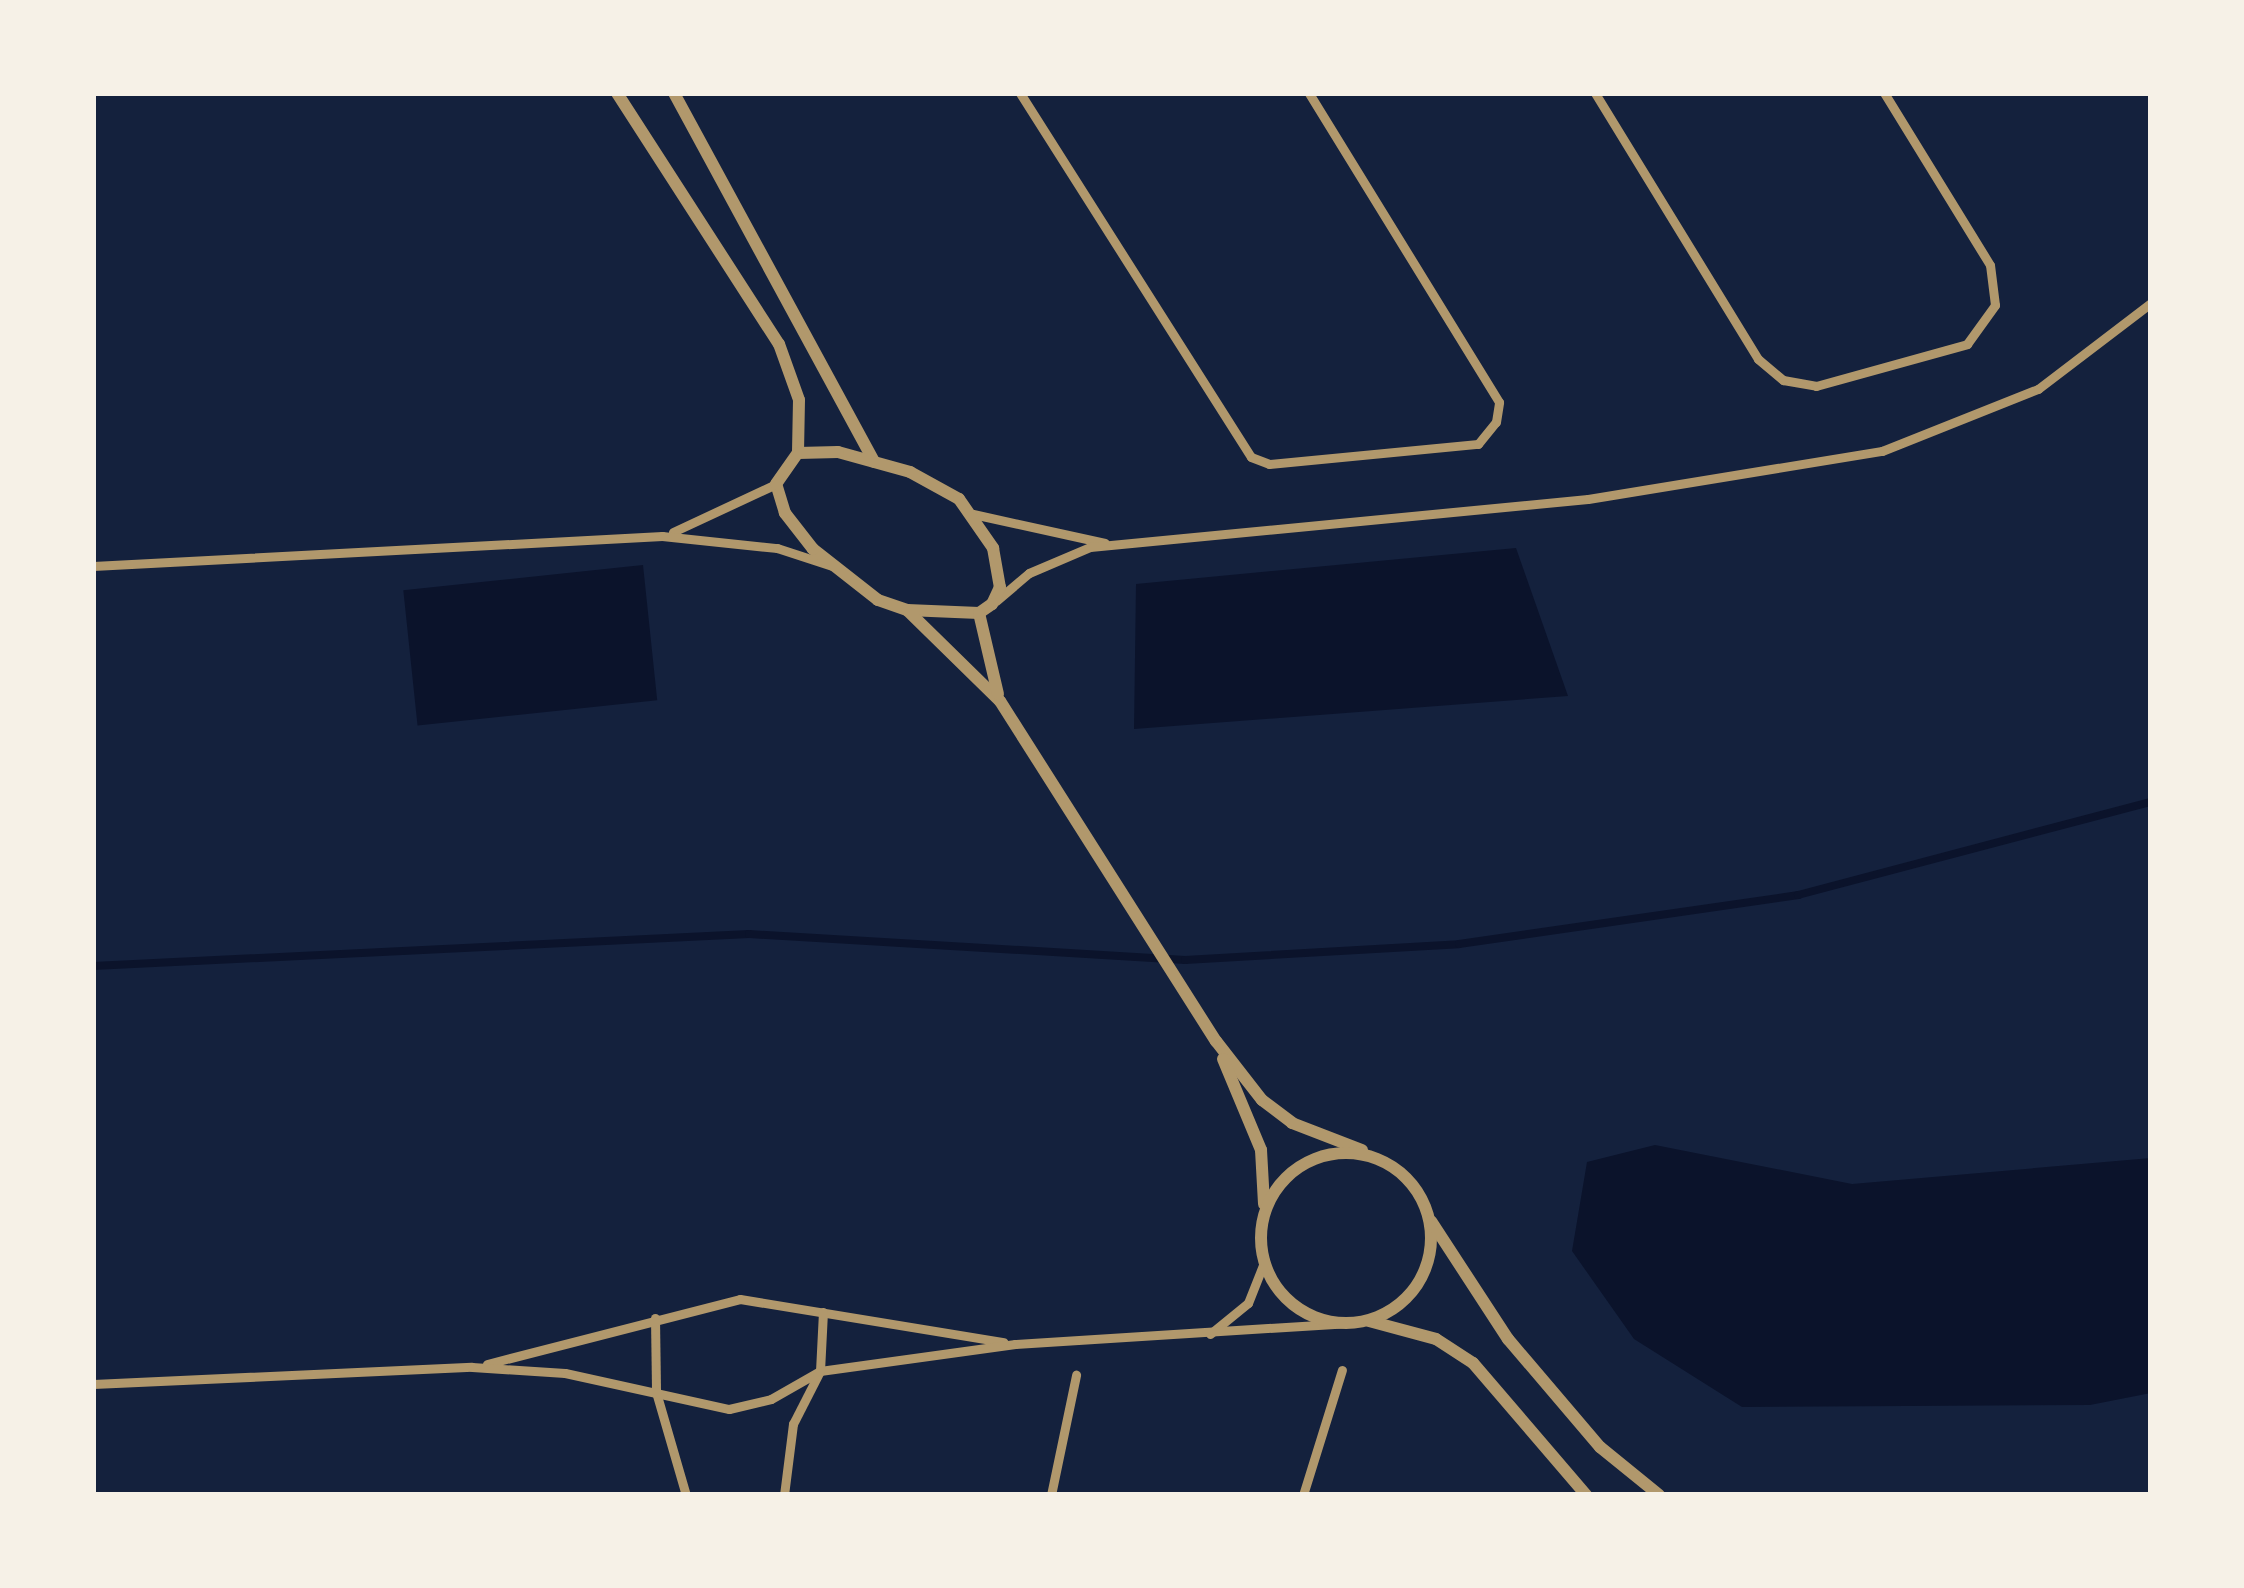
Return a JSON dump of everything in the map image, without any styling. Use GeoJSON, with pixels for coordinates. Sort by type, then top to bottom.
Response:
{"type":"FeatureCollection","features":[{"type":"Feature","properties":{"kind":"street"},"geometry":{"type":"LineString","coordinates":[[617,93],[779,344],[799,400],[798,453],[776,484],[662,536]]}},
{"type":"Feature","properties":{"kind":"street"},"geometry":{"type":"LineString","coordinates":[[674,93],[874,462]]}},
{"type":"Feature","properties":{"kind":"street"},"geometry":{"type":"LineString","coordinates":[[1021,93],[1030,99],[1256,460],[1464,449],[1498,419],[1498,402],[1309,93]]}},
{"type":"Feature","properties":{"kind":"street"},"geometry":{"type":"LineString","coordinates":[[1595,93],[1757,359],[1793,384],[1827,385],[1967,344],[1993,314],[1990,265],[1884,93]]}},
{"type":"Feature","properties":{"kind":"street"},"geometry":{"type":"LineString","coordinates":[[907,610],[979,613],[1061,556],[1588,499],[1882,451],[2038,389],[2151,303]]}},
{"type":"Feature","properties":{"kind":"street"},"geometry":{"type":"LineString","coordinates":[[798,453],[874,462],[943,487],[973,514],[998,568],[992,604]]}},
{"type":"Feature","properties":{"kind":"street"},"geometry":{"type":"LineString","coordinates":[[776,484],[785,513],[832,566]]}},
{"type":"Feature","properties":{"kind":"street"},"geometry":{"type":"LineString","coordinates":[[973,514],[1129,546]]}},
{"type":"Feature","properties":{"kind":"street"},"geometry":{"type":"LineString","coordinates":[[93,566],[662,536],[758,544],[832,566],[907,610],[1000,700],[1216,1041],[1262,1100],[1292,1123],[1362,1150],[1410,1182],[1508,1339],[1600,1447],[1659,1495]]}},
{"type":"Feature","properties":{"kind":"street"},"geometry":{"type":"LineString","coordinates":[[979,613],[1000,700]]}},
{"type":"Feature","properties":{"kind":"street"},"geometry":{"type":"LineString","coordinates":[[1207,1337],[1248,1303],[1264,1259],[1262,1150],[1216,1041]]}},
{"type":"Feature","properties":{"kind":"street"},"geometry":{"type":"LineString","coordinates":[[1262,1226],[1270,1201],[1296,1171],[1362,1150]]}},
{"type":"Feature","properties":{"kind":"street"},"geometry":{"type":"LineString","coordinates":[[1368,1321],[1412,1292],[1431,1244],[1429,1217]]}},
{"type":"Feature","properties":{"kind":"street"},"geometry":{"type":"LineString","coordinates":[[1264,1259],[1286,1298],[1346,1323]]}},
{"type":"Feature","properties":{"kind":"street"},"geometry":{"type":"LineString","coordinates":[[472,1367],[740,1298],[1015,1343]]}},
{"type":"Feature","properties":{"kind":"street"},"geometry":{"type":"LineString","coordinates":[[784,1495],[793,1424],[820,1371],[824,1312]]}},
{"type":"Feature","properties":{"kind":"street"},"geometry":{"type":"LineString","coordinates":[[656,1318],[656,1392],[686,1495]]}},
{"type":"Feature","properties":{"kind":"street"},"geometry":{"type":"LineString","coordinates":[[93,1384],[472,1367],[565,1373],[729,1408],[771,1399],[820,1371],[1015,1343],[1207,1337],[1368,1321],[1436,1339],[1473,1363],[1586,1495]]}},
{"type":"Feature","properties":{"kind":"street"},"geometry":{"type":"LineString","coordinates":[[1303,1495],[1342,1370]]}},
{"type":"Feature","properties":{"kind":"street"},"geometry":{"type":"LineString","coordinates":[[1051,1495],[1076,1375]]}},
{"type":"Feature","properties":{"kind":"water"},"geometry":{"type":"Polygon","coordinates":[[[1516,548],[1568,696],[1134,729],[1136,584],[1516,548]]]}},
{"type":"Feature","properties":{"kind":"water"},"geometry":{"type":"Polygon","coordinates":[[[643,565],[657,700],[418,725],[403,590],[643,565]]]}},
{"type":"Feature","properties":{"kind":"water"},"geometry":{"type":"Polygon","coordinates":[[[1655,1145],[1852,1184],[2151,1158],[2151,1393],[2090,1405],[1742,1407],[1634,1339],[1572,1251],[1587,1162],[1655,1145]]]}},
{"type":"Feature","properties":{"kind":"waterway"},"geometry":{"type":"LineString","coordinates":[[93,966],[749,934],[1185,960],[1459,944],[1798,895],[2151,802]]}}]}
